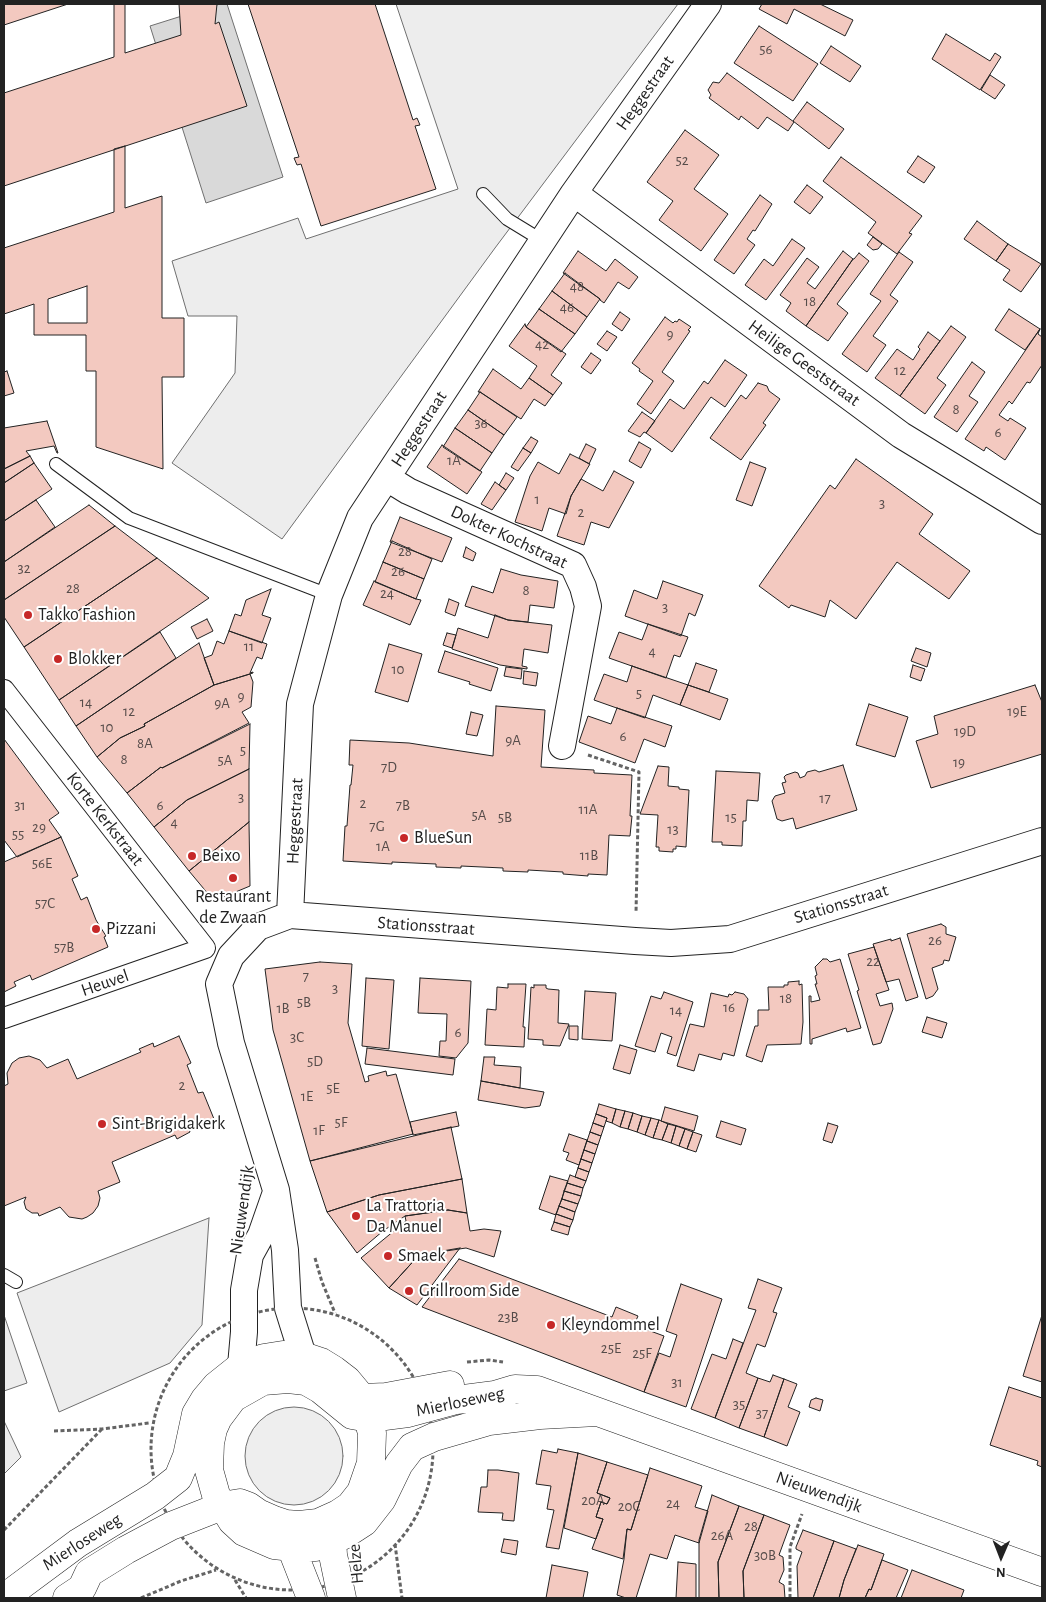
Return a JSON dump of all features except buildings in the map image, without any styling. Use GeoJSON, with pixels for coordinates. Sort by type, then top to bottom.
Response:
{"type":"FeatureCollection","features":[{"type":"Feature","properties":{"kind":"main road"},"geometry":{"type":"LineString","coordinates":[[283,1355],[303,1356],[322,1362],[347,1380],[366,1408],[373,1446],[367,1478],[361,1492],[350,1506],[339,1530],[315,1547],[291,1547],[274,1545],[244,1532],[227,1513],[216,1496],[208,1455],[213,1429],[221,1412],[256,1368],[283,1355]]}},
{"type":"Feature","properties":{"kind":"main road"},"geometry":{"type":"LineString","coordinates":[[256,1368],[288,1379],[306,1382],[320,1389],[352,1414],[366,1408]]}},
{"type":"Feature","properties":{"kind":"main road","name":"Mierloseweg"},"geometry":{"type":"LineString","coordinates":[[4,1598],[78,1543],[161,1492],[178,1478],[196,1414],[205,1398],[216,1386],[256,1368]]}},
{"type":"Feature","properties":{"kind":"main road","name":"Mierloseweg"},"geometry":{"type":"LineString","coordinates":[[366,1408],[386,1397],[475,1381],[494,1380],[515,1390]]}},
{"type":"Feature","properties":{"kind":"main road","name":"Nieuwendijk"},"geometry":{"type":"LineString","coordinates":[[515,1390],[537,1390],[1042,1572]]}},
{"type":"Feature","properties":{"kind":"main road","name":"Nieuwendijk"},"geometry":{"type":"LineString","coordinates":[[339,1530],[364,1522],[382,1499],[399,1464],[412,1447],[434,1437],[489,1421],[540,1415],[597,1412]]}},
{"type":"Feature","properties":{"kind":"main road","name":"Mierloseweg"},"geometry":{"type":"LineString","coordinates":[[74,1593],[89,1573],[126,1550],[171,1526],[227,1513],[240,1503],[274,1520],[299,1525],[318,1523],[339,1530]]}},
{"type":"Feature","properties":{"kind":"main road","name":"Helze"},"geometry":{"type":"LineString","coordinates":[[339,1530],[342,1598]]}},
{"type":"Feature","properties":{"kind":"main road","name":"Helze"},"geometry":{"type":"LineString","coordinates":[[339,1530],[352,1555],[359,1598]]}},
{"type":"Feature","properties":{"kind":"main road"},"geometry":{"type":"LineString","coordinates":[[291,1547],[311,1598]]}},
{"type":"Feature","properties":{"kind":"street","name":"Heggestraat"},"geometry":{"type":"LineString","coordinates":[[290,915],[300,704],[329,595],[360,518],[574,193],[708,4]]}},
{"type":"Feature","properties":{"kind":"street","name":"Heilige Geeststraat"},"geometry":{"type":"LineString","coordinates":[[574,193],[901,435],[1042,521]]}},
{"type":"Feature","properties":{"kind":"street","name":"Dokter Kochstraat"},"geometry":{"type":"LineString","coordinates":[[387,478],[408,491],[573,565],[583,587],[588,606],[562,746]]}},
{"type":"Feature","properties":{"kind":"street","name":"Korte Kerkstraat"},"geometry":{"type":"LineString","coordinates":[[4,690],[205,948]]}},
{"type":"Feature","properties":{"kind":"street","name":"Stationsstraat"},"geometry":{"type":"LineString","coordinates":[[231,956],[258,927],[290,915],[635,942],[671,943],[730,939],[1042,841]]}},
{"type":"Feature","properties":{"kind":"street","name":"Heuvel"},"geometry":{"type":"LineString","coordinates":[[4,1018],[205,948]]}},
{"type":"Feature","properties":{"kind":"street","name":"Nieuwendijk"},"geometry":{"type":"LineString","coordinates":[[231,956],[218,984],[231,1043],[276,1190],[285,1250],[288,1308],[303,1356]]}},
{"type":"Feature","properties":{"kind":"street","name":"Nieuwendijk"},"geometry":{"type":"LineString","coordinates":[[256,1368],[264,1255],[261,1235],[276,1190]]}},
{"type":"Feature","properties":{"kind":"lane"},"geometry":{"type":"LineString","coordinates":[[483,194],[507,218],[543,241]]}},
{"type":"Feature","properties":{"kind":"lane"},"geometry":{"type":"LineString","coordinates":[[56,464],[130,518],[329,595]]}},
{"type":"Feature","properties":{"kind":"lane"},"geometry":{"type":"LineString","coordinates":[[4,1275],[16,1282]]}},
{"type":"Feature","properties":{"kind":"path"},"geometry":{"type":"LineString","coordinates":[[562,746],[639,772],[635,942]]}},
{"type":"Feature","properties":{"kind":"path"},"geometry":{"type":"LineString","coordinates":[[54,1432],[102,1429],[149,1422],[160,1397],[181,1365],[202,1344],[220,1330],[222,1322]]}},
{"type":"Feature","properties":{"kind":"path"},"geometry":{"type":"LineString","coordinates":[[4,1530],[102,1429]]}},
{"type":"Feature","properties":{"kind":"path"},"geometry":{"type":"LineString","coordinates":[[790,1598],[790,1547],[805,1507]]}},
{"type":"Feature","properties":{"kind":"path"},"geometry":{"type":"LineString","coordinates":[[395,1544],[402,1598]]}},
{"type":"Feature","properties":{"kind":"path"},"geometry":{"type":"LineString","coordinates":[[141,1598],[181,1580],[216,1570]]}},
{"type":"Feature","properties":{"kind":"path"},"geometry":{"type":"LineString","coordinates":[[235,1579],[246,1598]]}},
{"type":"Feature","properties":{"kind":"shaded area"},"geometry":{"type":"Polygon","coordinates":[[[220,4],[227,4],[283,177],[206,203],[150,26],[220,4]]]}},
{"type":"Feature","properties":{"kind":"shaded area"},"geometry":{"type":"Polygon","coordinates":[[[396,4],[678,4],[495,248],[282,539],[172,463],[235,373],[237,316],[188,316],[172,261],[298,218],[306,239],[458,189],[396,4]]]}},
{"type":"Feature","properties":{"kind":"shaded area"},"geometry":{"type":"Polygon","coordinates":[[[209,1218],[202,1325],[170,1363],[59,1412],[17,1293],[209,1218]]]}},
{"type":"Feature","properties":{"kind":"shaded area"},"geometry":{"type":"Polygon","coordinates":[[[4,1315],[27,1383],[4,1391],[4,1315]]]}},
{"type":"Feature","properties":{"kind":"shaded area"},"geometry":{"type":"Polygon","coordinates":[[[294,1407],[313,1411],[329,1421],[339,1437],[343,1456],[339,1475],[329,1491],[313,1501],[294,1505],[275,1501],[259,1491],[249,1475],[245,1456],[249,1437],[259,1421],[275,1411],[294,1407]]]}},
{"type":"Feature","properties":{"kind":"shaded area"},"geometry":{"type":"Polygon","coordinates":[[[4,1421],[21,1457],[4,1474],[4,1421]]]}},
{"type":"Feature","properties":{"kind":"place","name":"Takko Fashion"},"geometry":{"type":"Point","coordinates":[28,615]}},
{"type":"Feature","properties":{"kind":"place","name":"Blokker"},"geometry":{"type":"Point","coordinates":[58,659]}},
{"type":"Feature","properties":{"kind":"place","name":"BlueSun"},"geometry":{"type":"Point","coordinates":[404,838]}},
{"type":"Feature","properties":{"kind":"place","name":"Beixo"},"geometry":{"type":"Point","coordinates":[192,856]}},
{"type":"Feature","properties":{"kind":"place","name":"Restaurant de Zwaan"},"geometry":{"type":"Point","coordinates":[233,878]}},
{"type":"Feature","properties":{"kind":"place","name":"Pizzani"},"geometry":{"type":"Point","coordinates":[96,929]}},
{"type":"Feature","properties":{"kind":"place","name":"Sint-Brigidakerk"},"geometry":{"type":"Point","coordinates":[102,1124]}},
{"type":"Feature","properties":{"kind":"place","name":"La Trattoria Da Manuel"},"geometry":{"type":"Point","coordinates":[356,1216]}},
{"type":"Feature","properties":{"kind":"place","name":"Smaek"},"geometry":{"type":"Point","coordinates":[388,1256]}},
{"type":"Feature","properties":{"kind":"place","name":"Grillroom Side"},"geometry":{"type":"Point","coordinates":[409,1291]}},
{"type":"Feature","properties":{"kind":"place","name":"Kleyndommel"},"geometry":{"type":"Point","coordinates":[551,1325]}}]}
